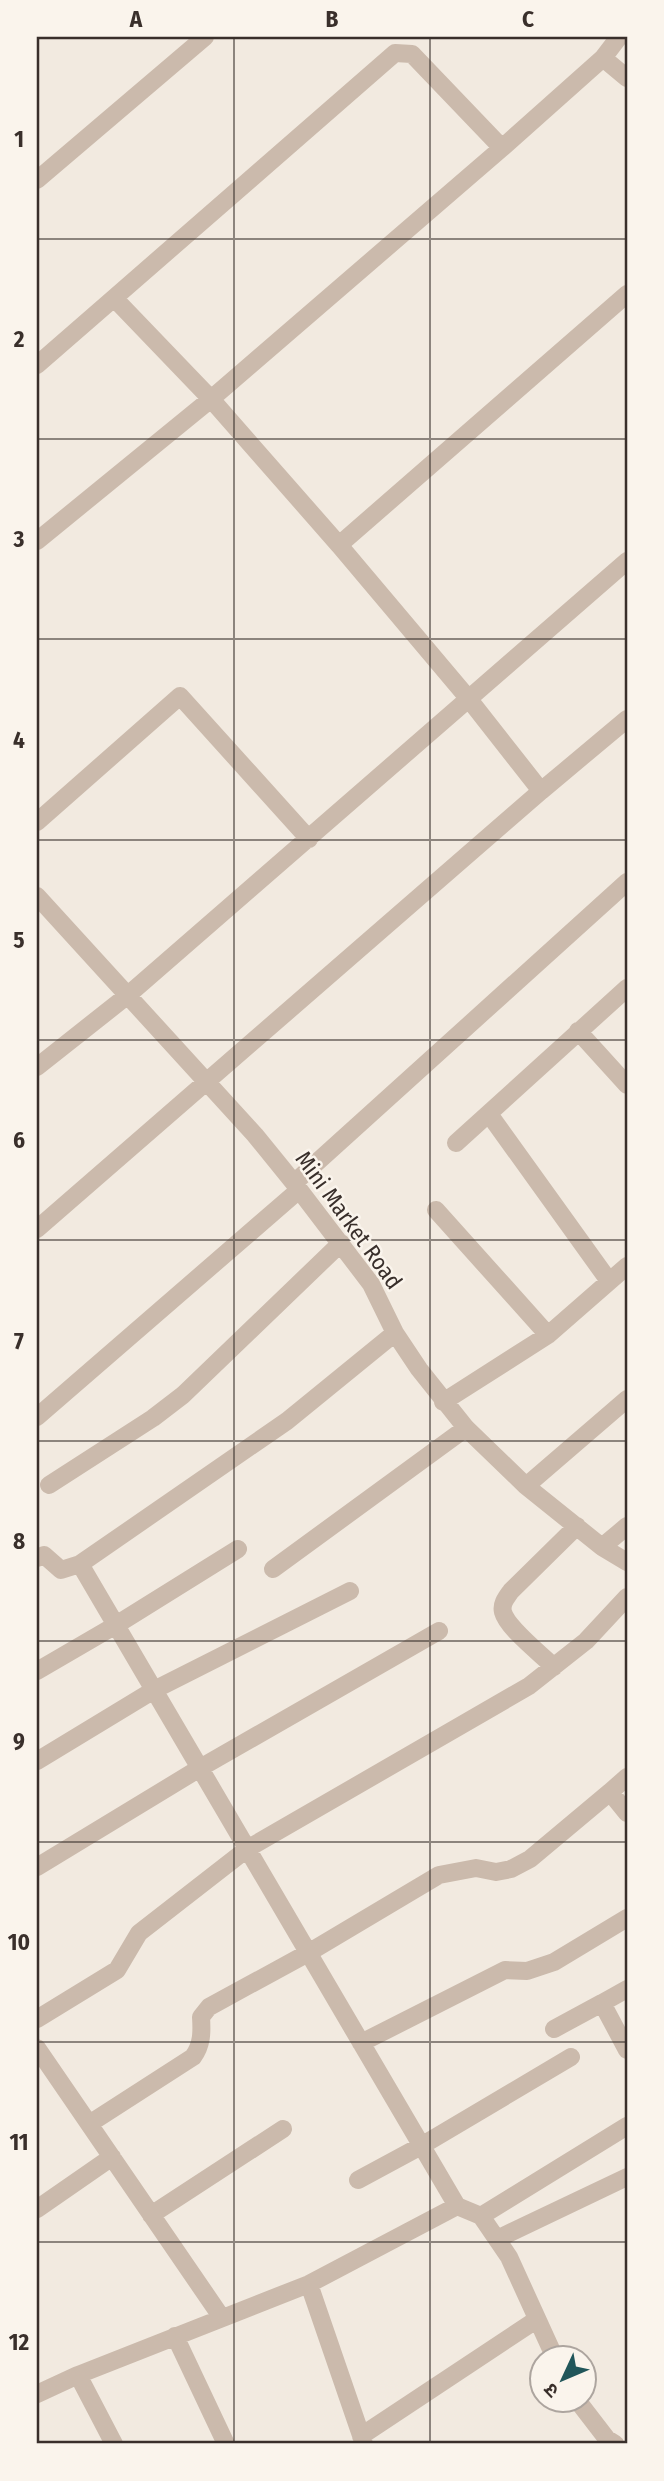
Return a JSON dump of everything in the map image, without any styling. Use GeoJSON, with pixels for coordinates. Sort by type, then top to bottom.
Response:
{"type":"FeatureCollection","features":[{"type":"Feature","properties":{"kind":"street"},"geometry":{"type":"LineString","coordinates":[[37,180],[205,37]]}},
{"type":"Feature","properties":{"kind":"street"},"geometry":{"type":"LineString","coordinates":[[37,541],[211,399],[502,148],[603,58],[619,37]]}},
{"type":"Feature","properties":{"kind":"street"},"geometry":{"type":"LineString","coordinates":[[37,365],[395,53],[412,54],[502,148]]}},
{"type":"Feature","properties":{"kind":"street"},"geometry":{"type":"LineString","coordinates":[[603,58],[627,78]]}},
{"type":"Feature","properties":{"kind":"street"},"geometry":{"type":"LineString","coordinates":[[339,545],[627,294]]}},
{"type":"Feature","properties":{"kind":"street"},"geometry":{"type":"LineString","coordinates":[[114,298],[211,399],[339,545],[468,698],[541,791]]}},
{"type":"Feature","properties":{"kind":"street"},"geometry":{"type":"LineString","coordinates":[[37,1067],[128,995],[627,561]]}},
{"type":"Feature","properties":{"kind":"street"},"geometry":{"type":"LineString","coordinates":[[37,822],[180,695],[309,839]]}},
{"type":"Feature","properties":{"kind":"street"},"geometry":{"type":"LineString","coordinates":[[37,1229],[627,719]]}},
{"type":"Feature","properties":{"kind":"street"},"geometry":{"type":"LineString","coordinates":[[37,1417],[296,1186],[627,882]]}},
{"type":"Feature","properties":{"kind":"street","name":"Mini Market Road"},"geometry":{"type":"LineString","coordinates":[[37,896],[255,1135],[371,1284],[395,1333],[443,1402],[466,1428],[526,1486],[602,1547],[627,1562]]}},
{"type":"Feature","properties":{"kind":"street"},"geometry":{"type":"LineString","coordinates":[[456,1143],[627,988]]}},
{"type":"Feature","properties":{"kind":"street"},"geometry":{"type":"LineString","coordinates":[[578,1031],[627,1086]]}},
{"type":"Feature","properties":{"kind":"street"},"geometry":{"type":"LineString","coordinates":[[489,1114],[609,1281]]}},
{"type":"Feature","properties":{"kind":"street"},"geometry":{"type":"LineString","coordinates":[[436,1210],[548,1335]]}},
{"type":"Feature","properties":{"kind":"street"},"geometry":{"type":"LineString","coordinates":[[49,1485],[153,1418],[183,1395],[341,1243]]}},
{"type":"Feature","properties":{"kind":"street"},"geometry":{"type":"LineString","coordinates":[[443,1402],[548,1335],[627,1266]]}},
{"type":"Feature","properties":{"kind":"street"},"geometry":{"type":"LineString","coordinates":[[37,1558],[44,1555],[61,1570],[80,1564],[287,1421],[395,1333]]}},
{"type":"Feature","properties":{"kind":"street"},"geometry":{"type":"LineString","coordinates":[[526,1486],[627,1399]]}},
{"type":"Feature","properties":{"kind":"street"},"geometry":{"type":"LineString","coordinates":[[273,1569],[466,1428]]}},
{"type":"Feature","properties":{"kind":"street"},"geometry":{"type":"LineString","coordinates":[[554,1667],[512,1626],[503,1613],[503,1603],[511,1591],[577,1526]]}},
{"type":"Feature","properties":{"kind":"street"},"geometry":{"type":"LineString","coordinates":[[602,1547],[627,1526]]}},
{"type":"Feature","properties":{"kind":"street"},"geometry":{"type":"LineString","coordinates":[[37,1671],[238,1549]]}},
{"type":"Feature","properties":{"kind":"street"},"geometry":{"type":"LineString","coordinates":[[80,1564],[457,2206],[481,2216],[509,2258],[548,2344]]}},
{"type":"Feature","properties":{"kind":"street"},"geometry":{"type":"LineString","coordinates":[[37,1761],[154,1690],[350,1591]]}},
{"type":"Feature","properties":{"kind":"street"},"geometry":{"type":"LineString","coordinates":[[37,2019],[117,1970],[139,1933],[247,1849],[529,1686],[586,1641],[627,1597]]}},
{"type":"Feature","properties":{"kind":"street"},"geometry":{"type":"LineString","coordinates":[[37,1867],[200,1768],[439,1631]]}},
{"type":"Feature","properties":{"kind":"street"},"geometry":{"type":"LineString","coordinates":[[89,2124],[193,2057],[199,2049],[201,2017],[209,2007],[308,1953],[439,1875],[476,1868],[496,1872],[511,1869],[530,1859],[627,1777]]}},
{"type":"Feature","properties":{"kind":"street"},"geometry":{"type":"LineString","coordinates":[[610,1792],[627,1813]]}},
{"type":"Feature","properties":{"kind":"street"},"geometry":{"type":"LineString","coordinates":[[361,2043],[505,1970],[527,1971],[554,1962],[627,1919]]}},
{"type":"Feature","properties":{"kind":"street"},"geometry":{"type":"LineString","coordinates":[[554,2029],[627,1989]]}},
{"type":"Feature","properties":{"kind":"street"},"geometry":{"type":"LineString","coordinates":[[602,2003],[627,2050]]}},
{"type":"Feature","properties":{"kind":"street"},"geometry":{"type":"LineString","coordinates":[[37,2048],[42,2067],[89,2124],[222,2318]]}},
{"type":"Feature","properties":{"kind":"street"},"geometry":{"type":"LineString","coordinates":[[358,2180],[421,2146],[570,2057]]}},
{"type":"Feature","properties":{"kind":"street"},"geometry":{"type":"LineString","coordinates":[[481,2216],[627,2126]]}},
{"type":"Feature","properties":{"kind":"street"},"geometry":{"type":"LineString","coordinates":[[151,2215],[283,2129]]}},
{"type":"Feature","properties":{"kind":"street"},"geometry":{"type":"LineString","coordinates":[[37,2209],[112,2157]]}},
{"type":"Feature","properties":{"kind":"street"},"geometry":{"type":"LineString","coordinates":[[496,2239],[627,2177]]}},
{"type":"Feature","properties":{"kind":"street"},"geometry":{"type":"LineString","coordinates":[[37,2394],[309,2284],[457,2206]]}},
{"type":"Feature","properties":{"kind":"street"},"geometry":{"type":"LineString","coordinates":[[309,2284],[362,2440],[536,2320]]}},
{"type":"Feature","properties":{"kind":"street"},"geometry":{"type":"LineString","coordinates":[[175,2336],[226,2444]]}},
{"type":"Feature","properties":{"kind":"street"},"geometry":{"type":"LineString","coordinates":[[79,2375],[114,2444]]}},
{"type":"Feature","properties":{"kind":"street"},"geometry":{"type":"LineString","coordinates":[[588,2414],[607,2439],[615,2444]]}}]}
